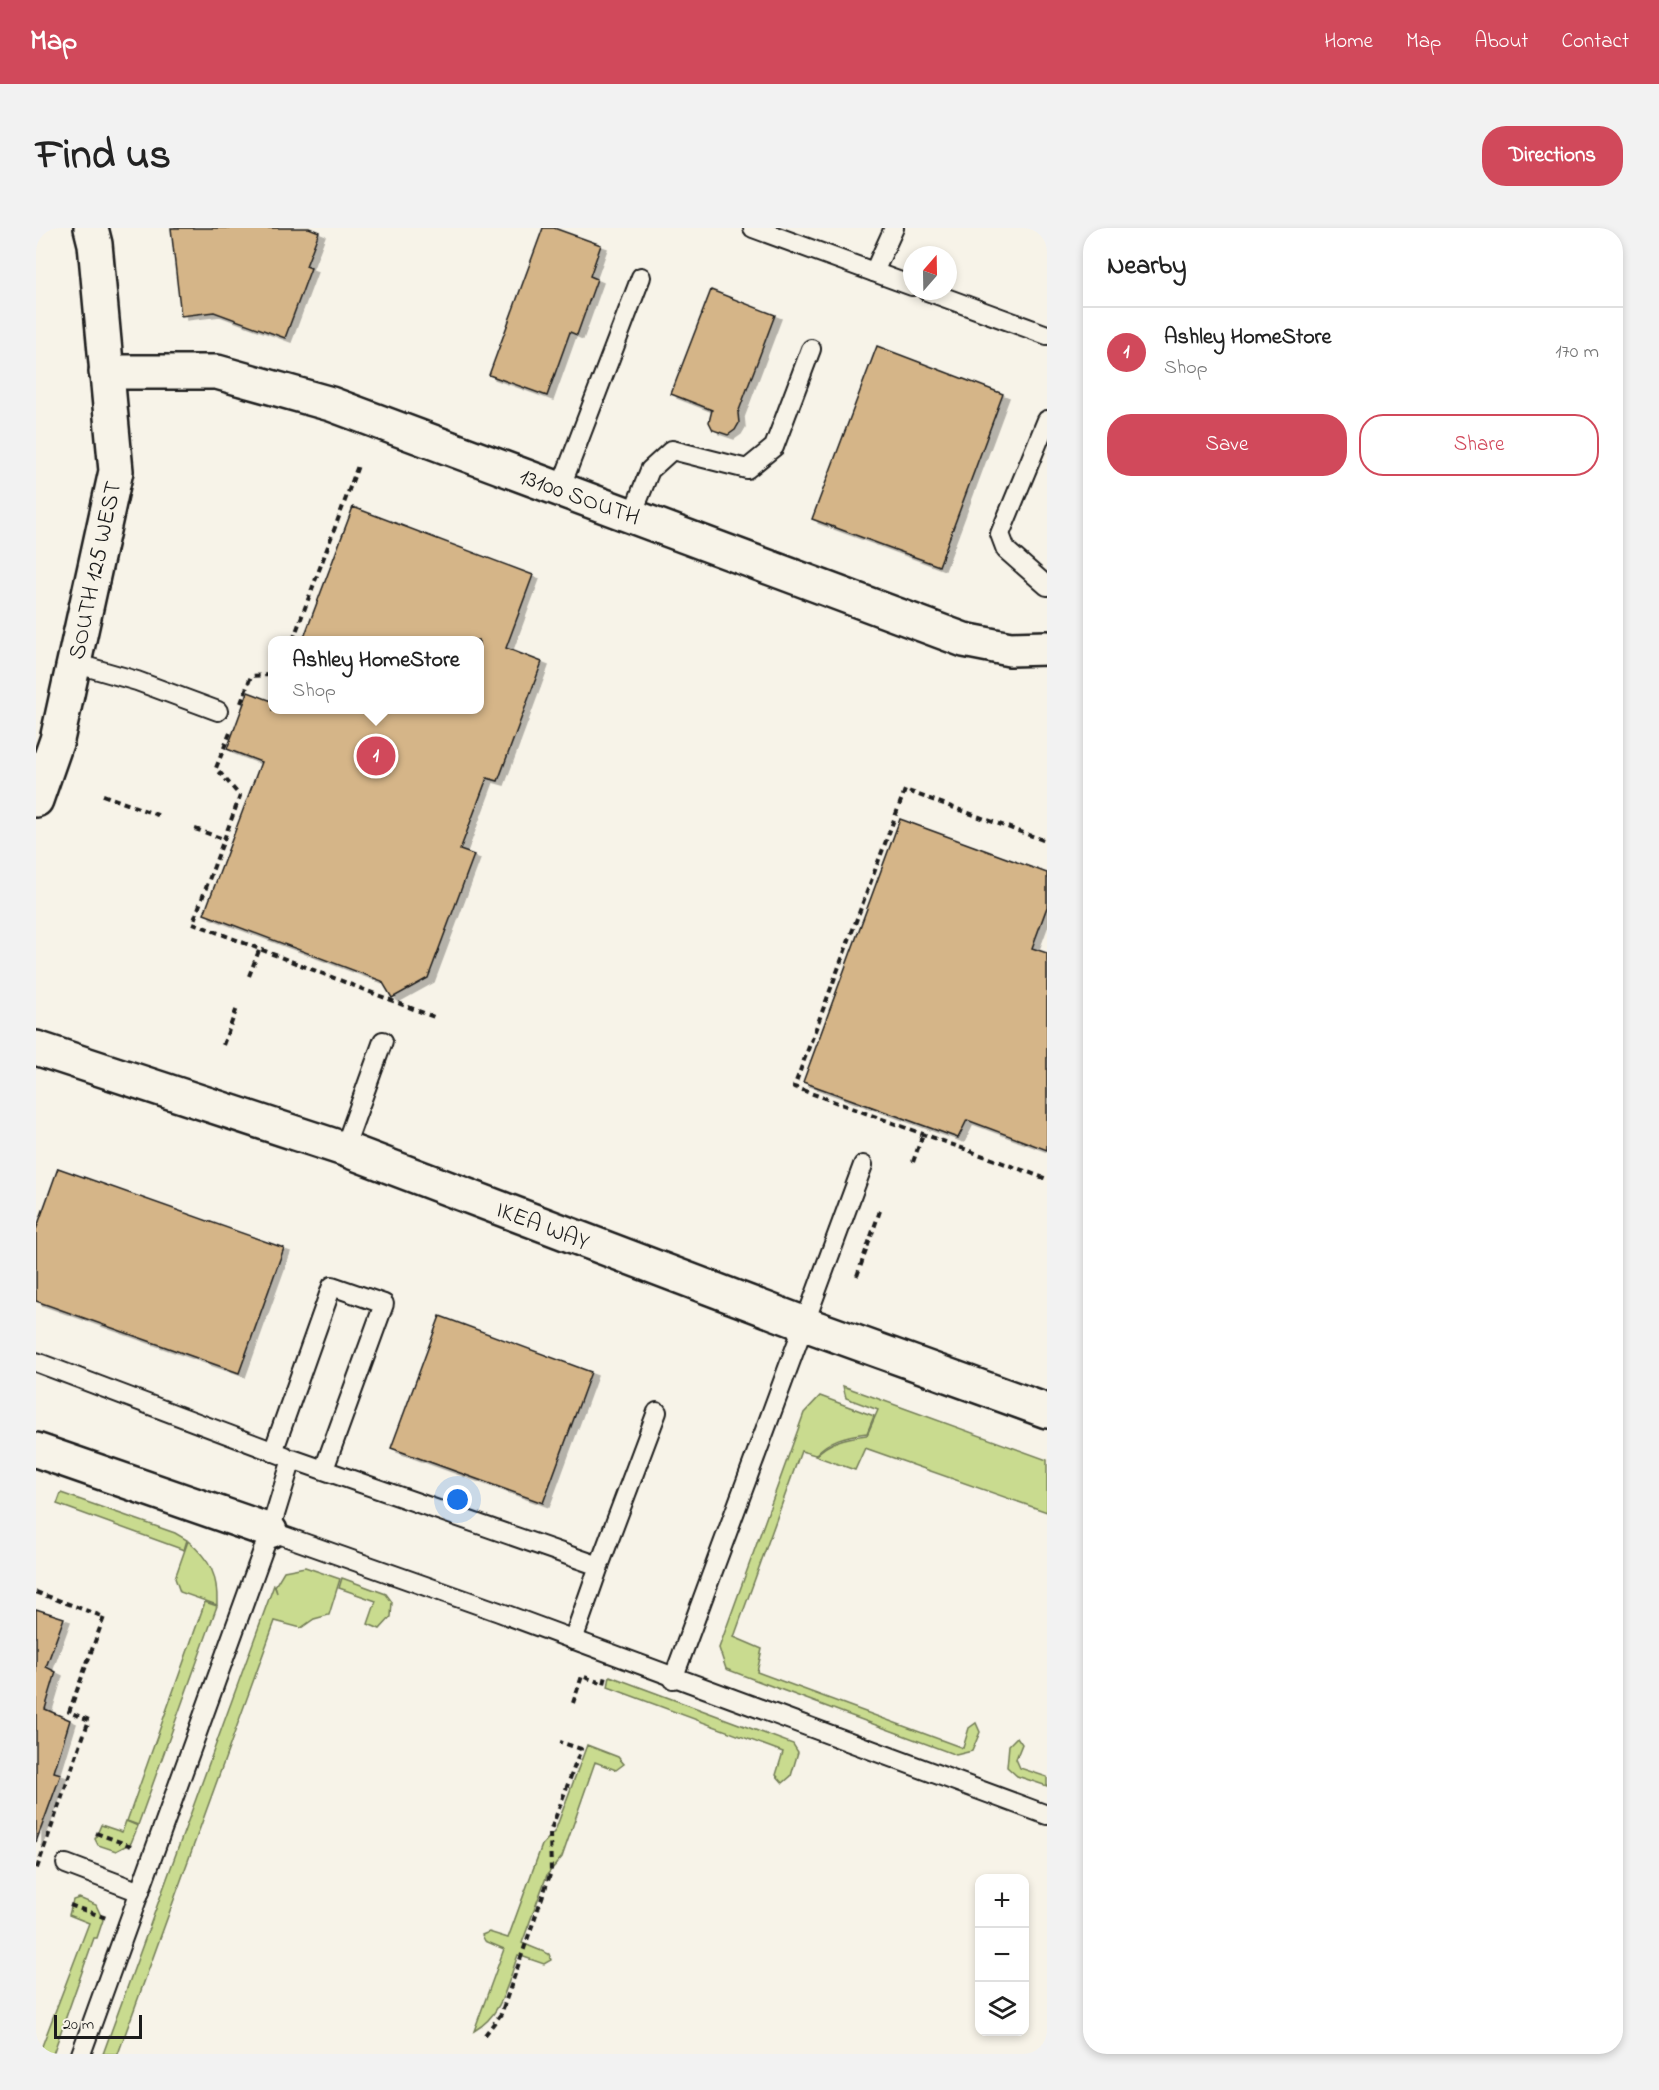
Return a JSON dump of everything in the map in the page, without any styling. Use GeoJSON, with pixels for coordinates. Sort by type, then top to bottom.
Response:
{"type":"FeatureCollection","features":[{"type":"Feature","properties":{"kind":"street","name":"SOUTH 125 WEST"},"geometry":{"type":"LineString","coordinates":[[36,800],[57,740],[116,471],[95,244],[91,228]]}},
{"type":"Feature","properties":{"kind":"street","name":"13100 SOUTH"},"geometry":{"type":"LineString","coordinates":[[106,372],[217,372],[331,404],[964,639],[1010,649],[1047,648]]}},
{"type":"Feature","properties":{"kind":"street","name":"IKEA WAY"},"geometry":{"type":"LineString","coordinates":[[36,1048],[344,1149],[805,1324],[1047,1411]]}},
{"type":"Feature","properties":{"kind":"street"},"geometry":{"type":"LineString","coordinates":[[36,1450],[270,1531]]}},
{"type":"Feature","properties":{"kind":"lane"},"geometry":{"type":"LineString","coordinates":[[874,272],[894,228]]}},
{"type":"Feature","properties":{"kind":"lane"},"geometry":{"type":"LineString","coordinates":[[761,229],[903,283]]}},
{"type":"Feature","properties":{"kind":"lane"},"geometry":{"type":"LineString","coordinates":[[560,489],[641,277]]}},
{"type":"Feature","properties":{"kind":"lane"},"geometry":{"type":"LineString","coordinates":[[952,300],[1047,335]]}},
{"type":"Feature","properties":{"kind":"lane"},"geometry":{"type":"LineString","coordinates":[[632,515],[650,470],[672,450],[747,469],[774,447],[811,349]]}},
{"type":"Feature","properties":{"kind":"lane"},"geometry":{"type":"LineString","coordinates":[[1047,420],[1000,534],[1006,550],[1047,586]]}},
{"type":"Feature","properties":{"kind":"lane"},"geometry":{"type":"LineString","coordinates":[[74,663],[137,681],[218,711]]}},
{"type":"Feature","properties":{"kind":"lane"},"geometry":{"type":"LineString","coordinates":[[344,1149],[383,1041]]}},
{"type":"Feature","properties":{"kind":"lane"},"geometry":{"type":"LineString","coordinates":[[673,1679],[863,1165]]}},
{"type":"Feature","properties":{"kind":"lane"},"geometry":{"type":"LineString","coordinates":[[273,1452],[332,1286],[384,1305],[324,1469]]}},
{"type":"Feature","properties":{"kind":"lane"},"geometry":{"type":"LineString","coordinates":[[36,1362],[292,1459],[599,1566]]}},
{"type":"Feature","properties":{"kind":"lane"},"geometry":{"type":"LineString","coordinates":[[573,1640],[657,1412]]}},
{"type":"Feature","properties":{"kind":"lane"},"geometry":{"type":"LineString","coordinates":[[81,2054],[270,1531],[292,1459]]}},
{"type":"Feature","properties":{"kind":"lane"},"geometry":{"type":"LineString","coordinates":[[270,1531],[1047,1815]]}},
{"type":"Feature","properties":{"kind":"lane"},"geometry":{"type":"LineString","coordinates":[[66,1864],[140,1892]]}},
{"type":"Feature","properties":{"kind":"path"},"geometry":{"type":"LineString","coordinates":[[294,636],[359,463]]}},
{"type":"Feature","properties":{"kind":"path"},"geometry":{"type":"LineString","coordinates":[[240,707],[252,676],[268,675]]}},
{"type":"Feature","properties":{"kind":"path"},"geometry":{"type":"LineString","coordinates":[[232,727],[216,768],[240,796],[193,923],[434,1017]]}},
{"type":"Feature","properties":{"kind":"path"},"geometry":{"type":"LineString","coordinates":[[1043,840],[904,790],[794,1087],[1047,1179]]}},
{"type":"Feature","properties":{"kind":"path"},"geometry":{"type":"LineString","coordinates":[[103,795],[160,816]]}},
{"type":"Feature","properties":{"kind":"path"},"geometry":{"type":"LineString","coordinates":[[195,829],[224,839]]}},
{"type":"Feature","properties":{"kind":"path"},"geometry":{"type":"LineString","coordinates":[[249,976],[260,948]]}},
{"type":"Feature","properties":{"kind":"path"},"geometry":{"type":"LineString","coordinates":[[223,1045],[237,1008]]}},
{"type":"Feature","properties":{"kind":"path"},"geometry":{"type":"LineString","coordinates":[[913,1162],[922,1134]]}},
{"type":"Feature","properties":{"kind":"path"},"geometry":{"type":"LineString","coordinates":[[857,1276],[881,1208]]}},
{"type":"Feature","properties":{"kind":"path"},"geometry":{"type":"LineString","coordinates":[[36,1592],[104,1617],[69,1712],[88,1720],[36,1871]]}},
{"type":"Feature","properties":{"kind":"path"},"geometry":{"type":"LineString","coordinates":[[573,1703],[582,1676],[604,1684],[607,1674]]}},
{"type":"Feature","properties":{"kind":"path"},"geometry":{"type":"LineString","coordinates":[[485,2035],[501,2014],[551,1872],[550,1832],[581,1749],[560,1742]]}},
{"type":"Feature","properties":{"kind":"path"},"geometry":{"type":"LineString","coordinates":[[96,1833],[134,1848]]}},
{"type":"Feature","properties":{"kind":"path"},"geometry":{"type":"LineString","coordinates":[[70,1905],[108,1920]]}},
{"type":"Feature","properties":{"kind":"green space"},"geometry":{"type":"Polygon","coordinates":[[[843,1386],[1047,1460],[1047,1512],[865,1448],[855,1470],[815,1456],[833,1443],[867,1435],[878,1410],[846,1398],[843,1386]]]}},
{"type":"Feature","properties":{"kind":"green space"},"geometry":{"type":"Polygon","coordinates":[[[820,1396],[874,1416],[867,1433],[838,1439],[826,1445],[815,1455],[801,1451],[734,1637],[762,1649],[757,1672],[963,1748],[969,1728],[976,1723],[980,1732],[972,1751],[956,1755],[726,1669],[719,1648],[804,1413],[820,1396]]]}},
{"type":"Feature","properties":{"kind":"green space"},"geometry":{"type":"Polygon","coordinates":[[[61,1493],[175,1533],[187,1540],[184,1550],[57,1504],[61,1493]]]}},
{"type":"Feature","properties":{"kind":"green space"},"geometry":{"type":"Polygon","coordinates":[[[188,1541],[208,1562],[216,1585],[217,1605],[180,1592],[175,1578],[188,1541]]]}},
{"type":"Feature","properties":{"kind":"green space"},"geometry":{"type":"Polygon","coordinates":[[[305,1567],[340,1579],[329,1615],[314,1619],[301,1628],[275,1621],[118,2054],[103,2054],[274,1585],[277,1593],[275,1586],[284,1571],[305,1567]]]}},
{"type":"Feature","properties":{"kind":"green space"},"geometry":{"type":"Polygon","coordinates":[[[342,1578],[386,1594],[392,1602],[391,1617],[380,1629],[368,1624],[376,1601],[339,1588],[342,1578]]]}},
{"type":"Feature","properties":{"kind":"green space"},"geometry":{"type":"Polygon","coordinates":[[[205,1602],[217,1606],[138,1825],[127,1821],[205,1602]]]}},
{"type":"Feature","properties":{"kind":"green space"},"geometry":{"type":"Polygon","coordinates":[[[610,1676],[793,1744],[798,1752],[791,1776],[783,1783],[776,1775],[783,1752],[608,1687],[610,1676]]]}},
{"type":"Feature","properties":{"kind":"green space"},"geometry":{"type":"Polygon","coordinates":[[[1017,1737],[1022,1744],[1016,1759],[1020,1768],[1047,1777],[1047,1786],[1017,1776],[1007,1767],[1009,1745],[1017,1737]]]}},
{"type":"Feature","properties":{"kind":"green space"},"geometry":{"type":"Polygon","coordinates":[[[587,1745],[618,1757],[624,1764],[616,1770],[595,1762],[562,1857],[547,1875],[522,1943],[549,1954],[551,1960],[544,1964],[518,1955],[498,2007],[484,2024],[474,2031],[504,1949],[485,1941],[482,1935],[489,1932],[508,1938],[542,1845],[555,1831],[587,1745]]]}},
{"type":"Feature","properties":{"kind":"green space"},"geometry":{"type":"Polygon","coordinates":[[[126,1821],[138,1826],[131,1843],[116,1851],[98,1845],[95,1839],[101,1825],[122,1832],[126,1821]]]}},
{"type":"Feature","properties":{"kind":"green space"},"geometry":{"type":"Polygon","coordinates":[[[79,1898],[96,1905],[103,1920],[97,1938],[94,1938],[53,2054],[39,2054],[89,1923],[69,1915],[73,1900],[79,1898]]]}},
{"type":"Feature","properties":{"kind":"building"},"geometry":{"type":"Polygon","coordinates":[[[171,228],[309,228],[319,232],[306,266],[311,268],[285,338],[214,312],[181,316],[171,228]]]}},
{"type":"Feature","properties":{"kind":"building"},"geometry":{"type":"Polygon","coordinates":[[[543,228],[554,228],[601,245],[590,276],[597,279],[577,335],[570,332],[547,396],[489,375],[543,228]]]}},
{"type":"Feature","properties":{"kind":"building"},"geometry":{"type":"Polygon","coordinates":[[[711,290],[775,315],[738,413],[739,423],[728,435],[713,430],[709,422],[712,410],[671,394],[711,290]]]}},
{"type":"Feature","properties":{"kind":"building"},"geometry":{"type":"Polygon","coordinates":[[[877,346],[1003,394],[939,566],[812,519],[877,346]]]}},
{"type":"Feature","properties":{"kind":"building"},"geometry":{"type":"Polygon","coordinates":[[[353,507],[533,575],[506,648],[542,662],[498,781],[487,778],[460,850],[474,855],[428,978],[392,998],[382,981],[204,914],[261,762],[227,749],[248,692],[268,700],[268,714],[484,714],[484,636],[305,636],[353,507]]]}},
{"type":"Feature","properties":{"kind":"building"},"geometry":{"type":"Polygon","coordinates":[[[900,819],[1047,873],[1047,907],[1032,948],[1047,953],[1047,1150],[967,1120],[958,1138],[803,1082],[900,819]]]}},
{"type":"Feature","properties":{"kind":"building"},"geometry":{"type":"Polygon","coordinates":[[[58,1168],[284,1248],[239,1373],[36,1301],[36,1230],[58,1168]]]}},
{"type":"Feature","properties":{"kind":"building"},"geometry":{"type":"Polygon","coordinates":[[[440,1316],[591,1372],[543,1503],[391,1448],[440,1316]]]}},
{"type":"Feature","properties":{"kind":"building"},"geometry":{"type":"Polygon","coordinates":[[[36,1609],[64,1618],[46,1667],[56,1672],[45,1709],[70,1720],[54,1772],[61,1774],[36,1842],[36,1609]]]}},
{"type":"Feature","properties":{"kind":"place","name":"Ashley HomeStore"},"geometry":{"type":"Point","coordinates":[376,756]}}]}
